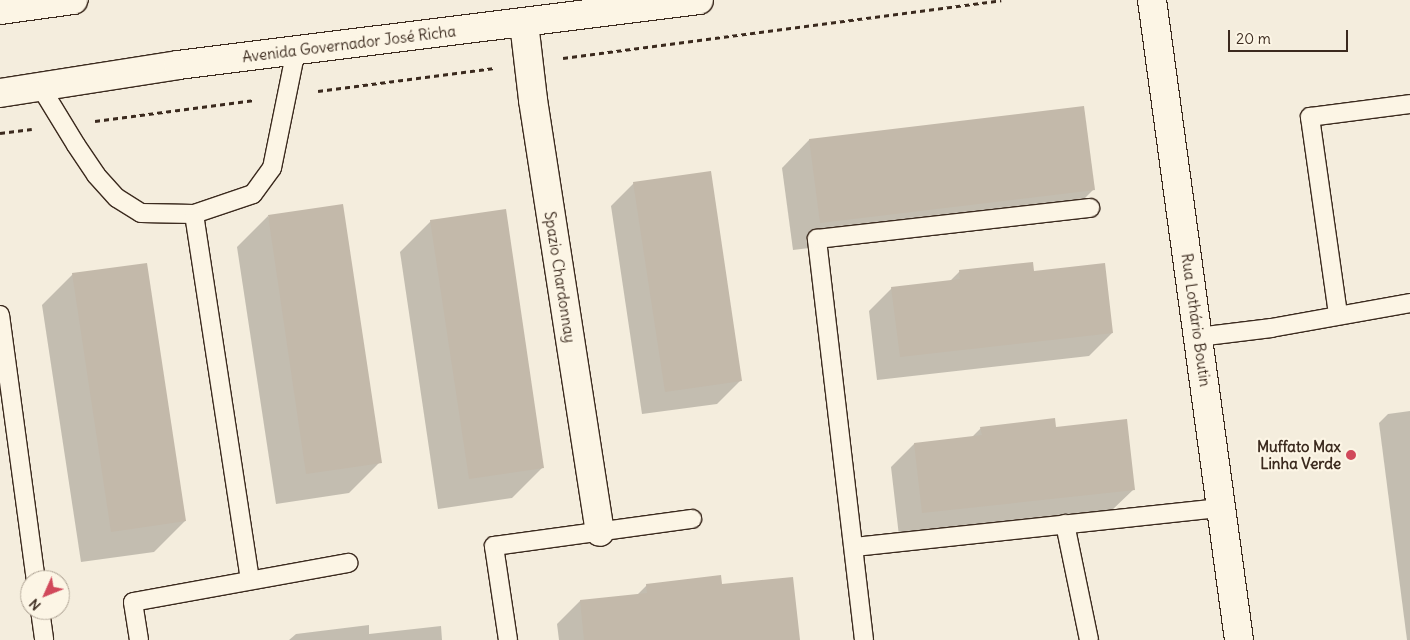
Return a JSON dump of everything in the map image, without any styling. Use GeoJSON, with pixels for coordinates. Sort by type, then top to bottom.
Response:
{"type":"FeatureCollection","features":[{"type":"Feature","properties":{"kind":"main road"},"geometry":{"type":"LineString","coordinates":[[0,10],[73,0]]}},
{"type":"Feature","properties":{"kind":"main road","name":"Avenida Governador José Richa"},"geometry":{"type":"LineString","coordinates":[[0,93],[178,65],[699,0]]}},
{"type":"Feature","properties":{"kind":"main road","name":"Rua Lothário Boutin"},"geometry":{"type":"LineString","coordinates":[[1152,0],[1239,640]]}},
{"type":"Feature","properties":{"kind":"main road","name":"Spazio Chardonnay"},"geometry":{"type":"LineString","coordinates":[[524,23],[600,532]]}},
{"type":"Feature","properties":{"kind":"lane"},"geometry":{"type":"LineString","coordinates":[[40,86],[96,175],[117,198],[142,213],[194,214],[253,194],[272,168],[296,50]]}},
{"type":"Feature","properties":{"kind":"lane"},"geometry":{"type":"LineString","coordinates":[[1338,314],[1310,117],[1410,104]]}},
{"type":"Feature","properties":{"kind":"lane"},"geometry":{"type":"LineString","coordinates":[[864,640],[817,239],[1090,208]]}},
{"type":"Feature","properties":{"kind":"lane"},"geometry":{"type":"LineString","coordinates":[[194,214],[250,580]]}},
{"type":"Feature","properties":{"kind":"lane"},"geometry":{"type":"LineString","coordinates":[[1198,338],[1271,328],[1338,314],[1410,303]]}},
{"type":"Feature","properties":{"kind":"lane"},"geometry":{"type":"LineString","coordinates":[[0,315],[35,570]]}},
{"type":"Feature","properties":{"kind":"lane"},"geometry":{"type":"LineString","coordinates":[[854,547],[1222,508]]}},
{"type":"Feature","properties":{"kind":"lane"},"geometry":{"type":"LineString","coordinates":[[508,640],[494,546],[692,519]]}},
{"type":"Feature","properties":{"kind":"lane"},"geometry":{"type":"LineString","coordinates":[[1066,524],[1089,640]]}},
{"type":"Feature","properties":{"kind":"lane"},"geometry":{"type":"LineString","coordinates":[[139,640],[133,602],[348,563]]}},
{"type":"Feature","properties":{"kind":"lane"},"geometry":{"type":"LineString","coordinates":[[41,620],[44,640]]}},
{"type":"Feature","properties":{"kind":"building"},"geometry":{"type":"Polygon","coordinates":[[[1084,106],[1095,190],[820,223],[809,139],[1084,106]]]}},
{"type":"Feature","properties":{"kind":"building"},"geometry":{"type":"Polygon","coordinates":[[[711,171],[742,381],[665,392],[633,182],[711,171]]]}},
{"type":"Feature","properties":{"kind":"building"},"geometry":{"type":"Polygon","coordinates":[[[343,204],[382,463],[306,474],[268,215],[343,204]]]}},
{"type":"Feature","properties":{"kind":"building"},"geometry":{"type":"Polygon","coordinates":[[[506,209],[544,468],[469,479],[430,220],[506,209]]]}},
{"type":"Feature","properties":{"kind":"building"},"geometry":{"type":"Polygon","coordinates":[[[1033,262],[1034,271],[1105,263],[1113,333],[900,357],[891,287],[960,279],[959,270],[1033,262]]]}},
{"type":"Feature","properties":{"kind":"building"},"geometry":{"type":"Polygon","coordinates":[[[147,263],[186,521],[111,532],[72,273],[147,263]]]}},
{"type":"Feature","properties":{"kind":"building"},"geometry":{"type":"Polygon","coordinates":[[[1055,418],[1056,427],[1127,419],[1135,490],[922,513],[914,443],[982,435],[980,427],[1055,418]]]}},
{"type":"Feature","properties":{"kind":"building"},"geometry":{"type":"Polygon","coordinates":[[[721,575],[722,584],[793,577],[800,640],[584,640],[580,600],[647,593],[646,584],[721,575]]]}},
{"type":"Feature","properties":{"kind":"place","name":"Muffato Max Linha Verde"},"geometry":{"type":"Point","coordinates":[1351,455]}}]}
